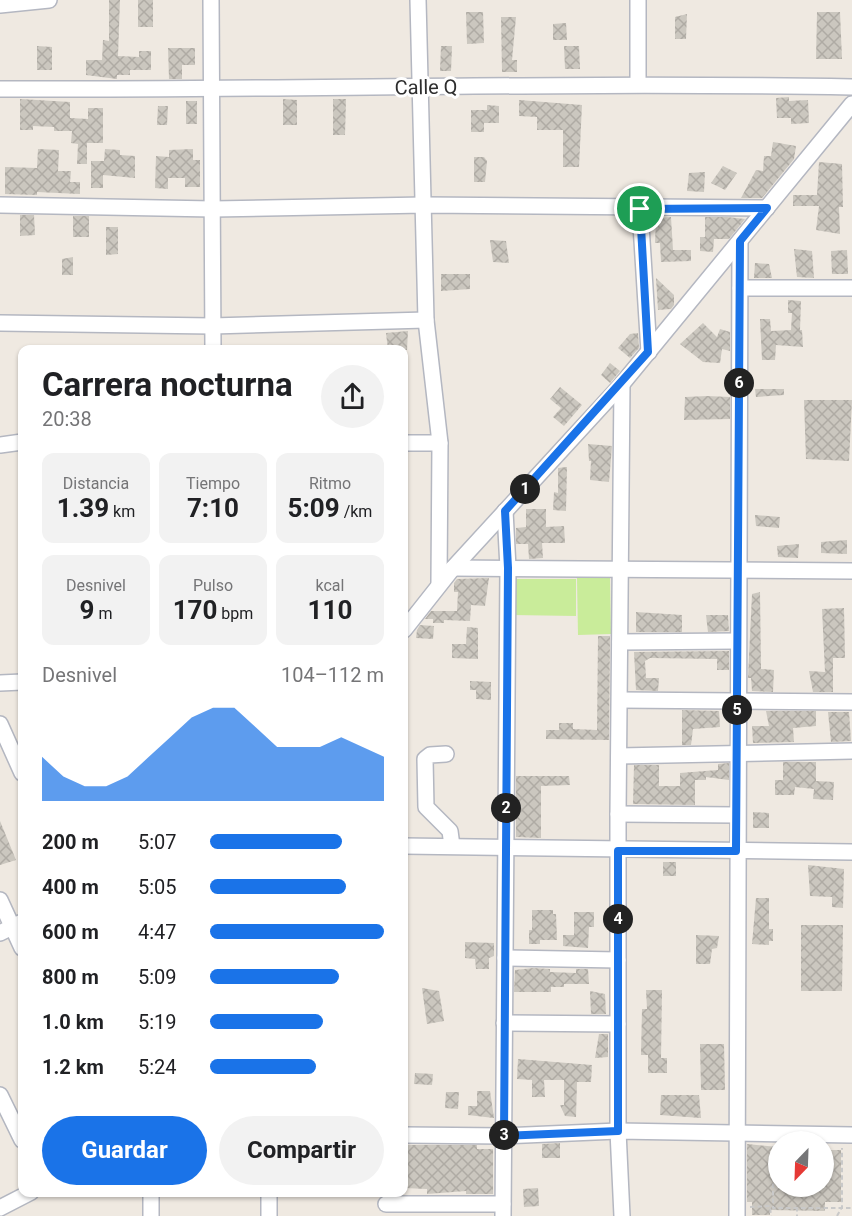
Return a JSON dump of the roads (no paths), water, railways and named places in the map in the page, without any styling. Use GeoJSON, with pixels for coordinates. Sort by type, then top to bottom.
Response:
{"type":"FeatureCollection","features":[{"type":"Feature","properties":{"kind":"street"},"geometry":{"type":"LineString","coordinates":[[0,5],[49,0]]}},
{"type":"Feature","properties":{"kind":"street"},"geometry":{"type":"LineString","coordinates":[[211,0],[213,345]]}},
{"type":"Feature","properties":{"kind":"street"},"geometry":{"type":"LineString","coordinates":[[418,0],[422,87],[426,320],[440,443],[439,583]]}},
{"type":"Feature","properties":{"kind":"street"},"geometry":{"type":"LineString","coordinates":[[638,0],[638,83]]}},
{"type":"Feature","properties":{"kind":"street","name":"Calle Q"},"geometry":{"type":"LineString","coordinates":[[0,89],[210,89],[638,83],[852,87]]}},
{"type":"Feature","properties":{"kind":"street"},"geometry":{"type":"LineString","coordinates":[[408,625],[439,583],[622,384],[852,104]]}},
{"type":"Feature","properties":{"kind":"street"},"geometry":{"type":"LineString","coordinates":[[0,205],[213,209],[424,205],[640,209],[767,208]]}},
{"type":"Feature","properties":{"kind":"street"},"geometry":{"type":"LineString","coordinates":[[640,209],[648,352]]}},
{"type":"Feature","properties":{"kind":"street"},"geometry":{"type":"LineString","coordinates":[[740,241],[736,851],[737,1135],[741,1211]]}},
{"type":"Feature","properties":{"kind":"street"},"geometry":{"type":"LineString","coordinates":[[740,288],[852,288]]}},
{"type":"Feature","properties":{"kind":"street"},"geometry":{"type":"LineString","coordinates":[[0,323],[212,326],[426,320]]}},
{"type":"Feature","properties":{"kind":"street"},"geometry":{"type":"LineString","coordinates":[[622,384],[618,814],[618,1131],[622,1216]]}},
{"type":"Feature","properties":{"kind":"street"},"geometry":{"type":"LineString","coordinates":[[0,445],[18,443]]}},
{"type":"Feature","properties":{"kind":"street"},"geometry":{"type":"LineString","coordinates":[[408,443],[440,443]]}},
{"type":"Feature","properties":{"kind":"street"},"geometry":{"type":"LineString","coordinates":[[386,1204],[503,1210],[508,568],[505,511]]}},
{"type":"Feature","properties":{"kind":"street"},"geometry":{"type":"LineString","coordinates":[[453,568],[738,572],[852,571]]}},
{"type":"Feature","properties":{"kind":"street"},"geometry":{"type":"LineString","coordinates":[[620,642],[737,641]]}},
{"type":"Feature","properties":{"kind":"street"},"geometry":{"type":"LineString","coordinates":[[0,683],[18,682]]}},
{"type":"Feature","properties":{"kind":"street"},"geometry":{"type":"LineString","coordinates":[[620,700],[852,702]]}},
{"type":"Feature","properties":{"kind":"street"},"geometry":{"type":"LineString","coordinates":[[0,724],[18,764]]}},
{"type":"Feature","properties":{"kind":"street"},"geometry":{"type":"LineString","coordinates":[[619,756],[852,751]]}},
{"type":"Feature","properties":{"kind":"street"},"geometry":{"type":"LineString","coordinates":[[446,754],[430,755],[425,759],[426,807],[450,831],[452,846]]}},
{"type":"Feature","properties":{"kind":"street"},"geometry":{"type":"LineString","coordinates":[[618,814],[736,815]]}},
{"type":"Feature","properties":{"kind":"street"},"geometry":{"type":"LineString","coordinates":[[408,846],[618,851],[852,852]]}},
{"type":"Feature","properties":{"kind":"street"},"geometry":{"type":"LineString","coordinates":[[0,900],[12,927]]}},
{"type":"Feature","properties":{"kind":"street"},"geometry":{"type":"LineString","coordinates":[[505,958],[618,960]]}},
{"type":"Feature","properties":{"kind":"street"},"geometry":{"type":"LineString","coordinates":[[504,1023],[618,1024]]}},
{"type":"Feature","properties":{"kind":"street"},"geometry":{"type":"LineString","coordinates":[[0,1095],[18,1132]]}},
{"type":"Feature","properties":{"kind":"street"},"geometry":{"type":"LineString","coordinates":[[408,1134],[504,1136],[618,1131],[847,1141]]}},
{"type":"Feature","properties":{"kind":"street"},"geometry":{"type":"LineString","coordinates":[[0,1208],[22,1197]]}},
{"type":"Feature","properties":{"kind":"street"},"geometry":{"type":"LineString","coordinates":[[151,1197],[151,1216]]}},
{"type":"Feature","properties":{"kind":"street"},"geometry":{"type":"LineString","coordinates":[[269,1197],[269,1216]]}}]}
